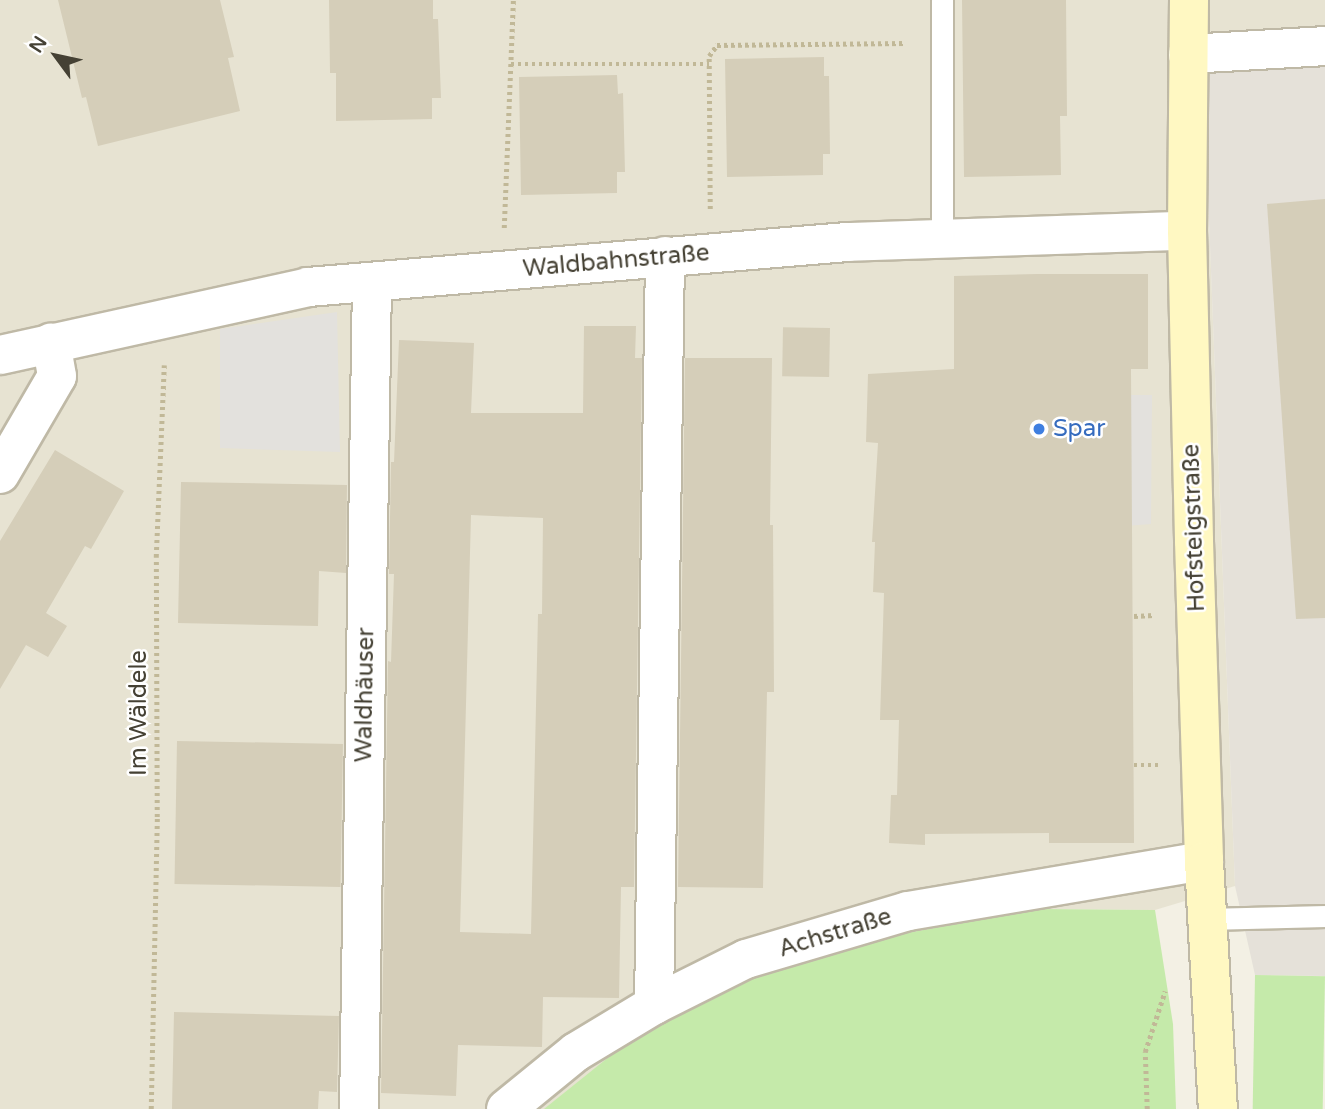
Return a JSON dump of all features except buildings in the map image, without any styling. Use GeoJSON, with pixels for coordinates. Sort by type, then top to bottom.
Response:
{"type":"FeatureCollection","features":[{"type":"Feature","properties":{"kind":"main road","name":"Hofsteigstraße"},"geometry":{"type":"LineString","coordinates":[[1189,0],[1187,231],[1204,861],[1218,1109]]}},
{"type":"Feature","properties":{"kind":"street"},"geometry":{"type":"LineString","coordinates":[[1188,54],[1325,46]]}},
{"type":"Feature","properties":{"kind":"street","name":"Waldbahnstraße"},"geometry":{"type":"LineString","coordinates":[[0,355],[308,287],[847,242],[1187,231]]}},
{"type":"Feature","properties":{"kind":"street"},"geometry":{"type":"LineString","coordinates":[[654,1005],[665,256]]}},
{"type":"Feature","properties":{"kind":"street","name":"Waldhäuser"},"geometry":{"type":"LineString","coordinates":[[359,1109],[372,282]]}},
{"type":"Feature","properties":{"kind":"street"},"geometry":{"type":"LineString","coordinates":[[0,474],[57,376],[51,343]]}},
{"type":"Feature","properties":{"kind":"street","name":"Achstraße"},"geometry":{"type":"LineString","coordinates":[[506,1109],[576,1052],[654,1005],[746,959],[908,911],[1204,861]]}},
{"type":"Feature","properties":{"kind":"lane"},"geometry":{"type":"LineString","coordinates":[[942,0],[942,239]]}},
{"type":"Feature","properties":{"kind":"lane"},"geometry":{"type":"LineString","coordinates":[[1207,919],[1325,916]]}},
{"type":"Feature","properties":{"kind":"path"},"geometry":{"type":"LineString","coordinates":[[502,270],[513,0]]}},
{"type":"Feature","properties":{"kind":"path"},"geometry":{"type":"LineString","coordinates":[[710,253],[709,56],[717,45],[942,43]]}},
{"type":"Feature","properties":{"kind":"path"},"geometry":{"type":"LineString","coordinates":[[511,64],[709,64]]}},
{"type":"Feature","properties":{"kind":"path","name":"Im Wäldele"},"geometry":{"type":"LineString","coordinates":[[151,1109],[157,817],[156,557],[166,318]]}},
{"type":"Feature","properties":{"kind":"path"},"geometry":{"type":"LineString","coordinates":[[1134,616],[1162,614]]}},
{"type":"Feature","properties":{"kind":"path"},"geometry":{"type":"LineString","coordinates":[[1134,765],[1167,766]]}},
{"type":"Feature","properties":{"kind":"path"},"geometry":{"type":"LineString","coordinates":[[1147,1109],[1144,1052],[1169,980]]}},
{"type":"Feature","properties":{"kind":"shaded area"},"geometry":{"type":"Polygon","coordinates":[[[0,0],[1325,0],[1325,57],[1203,66],[1235,886],[1155,910],[1041,909],[901,934],[703,993],[546,1109],[0,1109],[0,0]]]}},
{"type":"Feature","properties":{"kind":"shaded area"},"geometry":{"type":"Polygon","coordinates":[[[1325,57],[1325,976],[1255,975],[1235,886],[1203,65],[1325,57]]]}},
{"type":"Feature","properties":{"kind":"shaded area"},"geometry":{"type":"Polygon","coordinates":[[[337,312],[340,452],[220,448],[220,329],[337,312]]]}},
{"type":"Feature","properties":{"kind":"shaded area"},"geometry":{"type":"Polygon","coordinates":[[[1131,395],[1152,395],[1151,524],[1075,530],[1131,395]]]}},
{"type":"Feature","properties":{"kind":"green space"},"geometry":{"type":"Polygon","coordinates":[[[1041,909],[1155,910],[1173,1024],[1176,1109],[544,1109],[620,1048],[703,993],[901,934],[1041,909]]]}},
{"type":"Feature","properties":{"kind":"green space"},"geometry":{"type":"Polygon","coordinates":[[[1255,975],[1325,976],[1323,1109],[1253,1109],[1255,975]]]}},
{"type":"Feature","properties":{"kind":"place","name":"Spar"},"geometry":{"type":"Point","coordinates":[1039,429]}}]}
